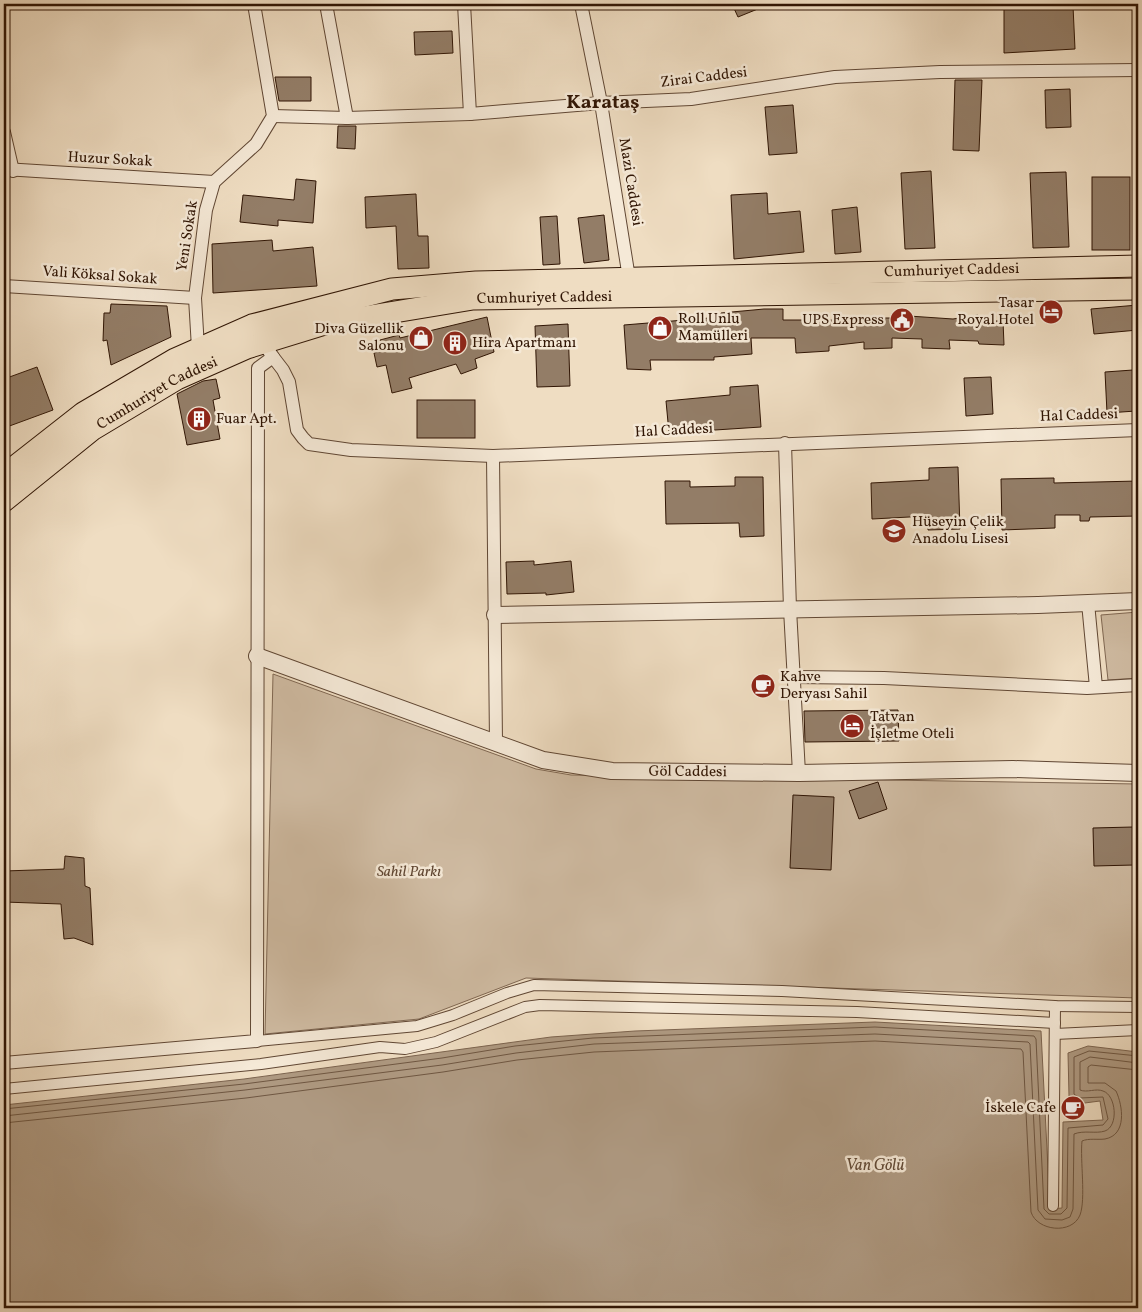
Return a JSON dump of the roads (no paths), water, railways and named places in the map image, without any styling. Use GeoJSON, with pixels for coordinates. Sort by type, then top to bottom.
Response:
{"type":"FeatureCollection","features":[{"type":"Feature","properties":{"kind":"highway","name":"Cumhuriyet Caddesi"},"geometry":{"type":"LineString","coordinates":[[4,475],[83,413],[175,359],[252,325],[392,288],[476,282],[1138,266]]}},
{"type":"Feature","properties":{"kind":"highway","name":"Cumhuriyet Caddesi"},"geometry":{"type":"LineString","coordinates":[[4,502],[92,430],[177,378],[268,350],[328,323],[472,299],[1138,289]]}},
{"type":"Feature","properties":{"kind":"street"},"geometry":{"type":"LineString","coordinates":[[214,182],[256,144],[273,116],[254,4]]}},
{"type":"Feature","properties":{"kind":"street"},"geometry":{"type":"LineString","coordinates":[[326,4],[347,118]]}},
{"type":"Feature","properties":{"kind":"street"},"geometry":{"type":"LineString","coordinates":[[464,4],[470,114]]}},
{"type":"Feature","properties":{"kind":"street","name":"Mazi Caddesi"},"geometry":{"type":"LineString","coordinates":[[581,4],[601,103],[629,278]]}},
{"type":"Feature","properties":{"kind":"street","name":"Zirai Caddesi"},"geometry":{"type":"LineString","coordinates":[[273,116],[347,118],[470,114],[601,103],[691,99],[835,77],[940,72],[1138,70]]}},
{"type":"Feature","properties":{"kind":"street"},"geometry":{"type":"LineString","coordinates":[[4,132],[9,170]]}},
{"type":"Feature","properties":{"kind":"street","name":"Huzur Sokak"},"geometry":{"type":"LineString","coordinates":[[9,170],[214,182]]}},
{"type":"Feature","properties":{"kind":"street","name":"Yeni Sokak"},"geometry":{"type":"LineString","coordinates":[[198,348],[195,298],[206,210],[214,182]]}},
{"type":"Feature","properties":{"kind":"street","name":"Vali Köksal Sokak"},"geometry":{"type":"LineString","coordinates":[[4,286],[195,298]]}},
{"type":"Feature","properties":{"kind":"street","name":"Hal Caddesi"},"geometry":{"type":"LineString","coordinates":[[252,325],[289,382],[298,430],[309,444],[351,450],[493,456],[786,442],[1138,430]]}},
{"type":"Feature","properties":{"kind":"street"},"geometry":{"type":"LineString","coordinates":[[257,1041],[258,368],[268,350]]}},
{"type":"Feature","properties":{"kind":"street"},"geometry":{"type":"LineString","coordinates":[[786,442],[790,609],[799,773]]}},
{"type":"Feature","properties":{"kind":"street"},"geometry":{"type":"LineString","coordinates":[[493,456],[496,743]]}},
{"type":"Feature","properties":{"kind":"street"},"geometry":{"type":"LineString","coordinates":[[495,615],[1088,604],[1138,601]]}},
{"type":"Feature","properties":{"kind":"street"},"geometry":{"type":"LineString","coordinates":[[1088,604],[1096,687]]}},
{"type":"Feature","properties":{"kind":"street","name":"Göl Caddesi"},"geometry":{"type":"LineString","coordinates":[[257,656],[543,760],[612,771],[799,773],[1013,769],[1138,773]]}},
{"type":"Feature","properties":{"kind":"street"},"geometry":{"type":"LineString","coordinates":[[794,676],[1096,687],[1138,685]]}},
{"type":"Feature","properties":{"kind":"street"},"geometry":{"type":"LineString","coordinates":[[4,1063],[417,1026],[453,1015],[507,993],[534,985],[782,991],[1055,1006],[1138,1007]]}},
{"type":"Feature","properties":{"kind":"street"},"geometry":{"type":"LineString","coordinates":[[4,1090],[261,1064],[380,1047],[405,1049],[436,1042],[525,1007],[540,1005],[857,1012],[1055,1028],[1138,1030]]}},
{"type":"Feature","properties":{"kind":"street"},"geometry":{"type":"LineString","coordinates":[[1052,1206],[1055,1006]]}},
{"type":"Feature","properties":{"kind":"water","name":"Van Gölü"},"geometry":{"type":"Polygon","coordinates":[[[875,1022],[1041,1031],[1050,1209],[1062,1208],[1063,1122],[1103,1120],[1100,1101],[1077,1104],[1069,1096],[1068,1053],[1088,1046],[1138,1052],[1138,1308],[4,1308],[4,1105],[244,1079],[551,1037],[635,1031],[875,1022]]]}},
{"type":"Feature","properties":{"kind":"place","name":"Tasar Royal Hotel"},"geometry":{"type":"Point","coordinates":[1051,312]}},
{"type":"Feature","properties":{"kind":"place","name":"UPS Express"},"geometry":{"type":"Point","coordinates":[902,320]}},
{"type":"Feature","properties":{"kind":"place","name":"Roll Unlu Mamülleri"},"geometry":{"type":"Point","coordinates":[660,328]}},
{"type":"Feature","properties":{"kind":"place","name":"Diva Güzellik Salonu"},"geometry":{"type":"Point","coordinates":[421,338]}},
{"type":"Feature","properties":{"kind":"place","name":"Hira Apartmanı"},"geometry":{"type":"Point","coordinates":[455,343]}},
{"type":"Feature","properties":{"kind":"place","name":"Fuar Apt."},"geometry":{"type":"Point","coordinates":[199,419]}},
{"type":"Feature","properties":{"kind":"place","name":"Hüseyin Çelik Anadolu Lisesi"},"geometry":{"type":"Point","coordinates":[894,531]}},
{"type":"Feature","properties":{"kind":"place","name":"Kahve Deryası Sahil"},"geometry":{"type":"Point","coordinates":[763,686]}},
{"type":"Feature","properties":{"kind":"place","name":"Tatvan İşletme Oteli"},"geometry":{"type":"Point","coordinates":[852,726]}},
{"type":"Feature","properties":{"kind":"place","name":"İskele Cafe"},"geometry":{"type":"Point","coordinates":[1073,1108]}},
{"type":"Feature","properties":{"kind":"district","name":"Karataş"},"geometry":{"type":"Point","coordinates":[603,103]}},
{"type":"Feature","properties":{"kind":"park label","name":"Sahil Parkı"},"geometry":{"type":"Point","coordinates":[409,872]}}]}
